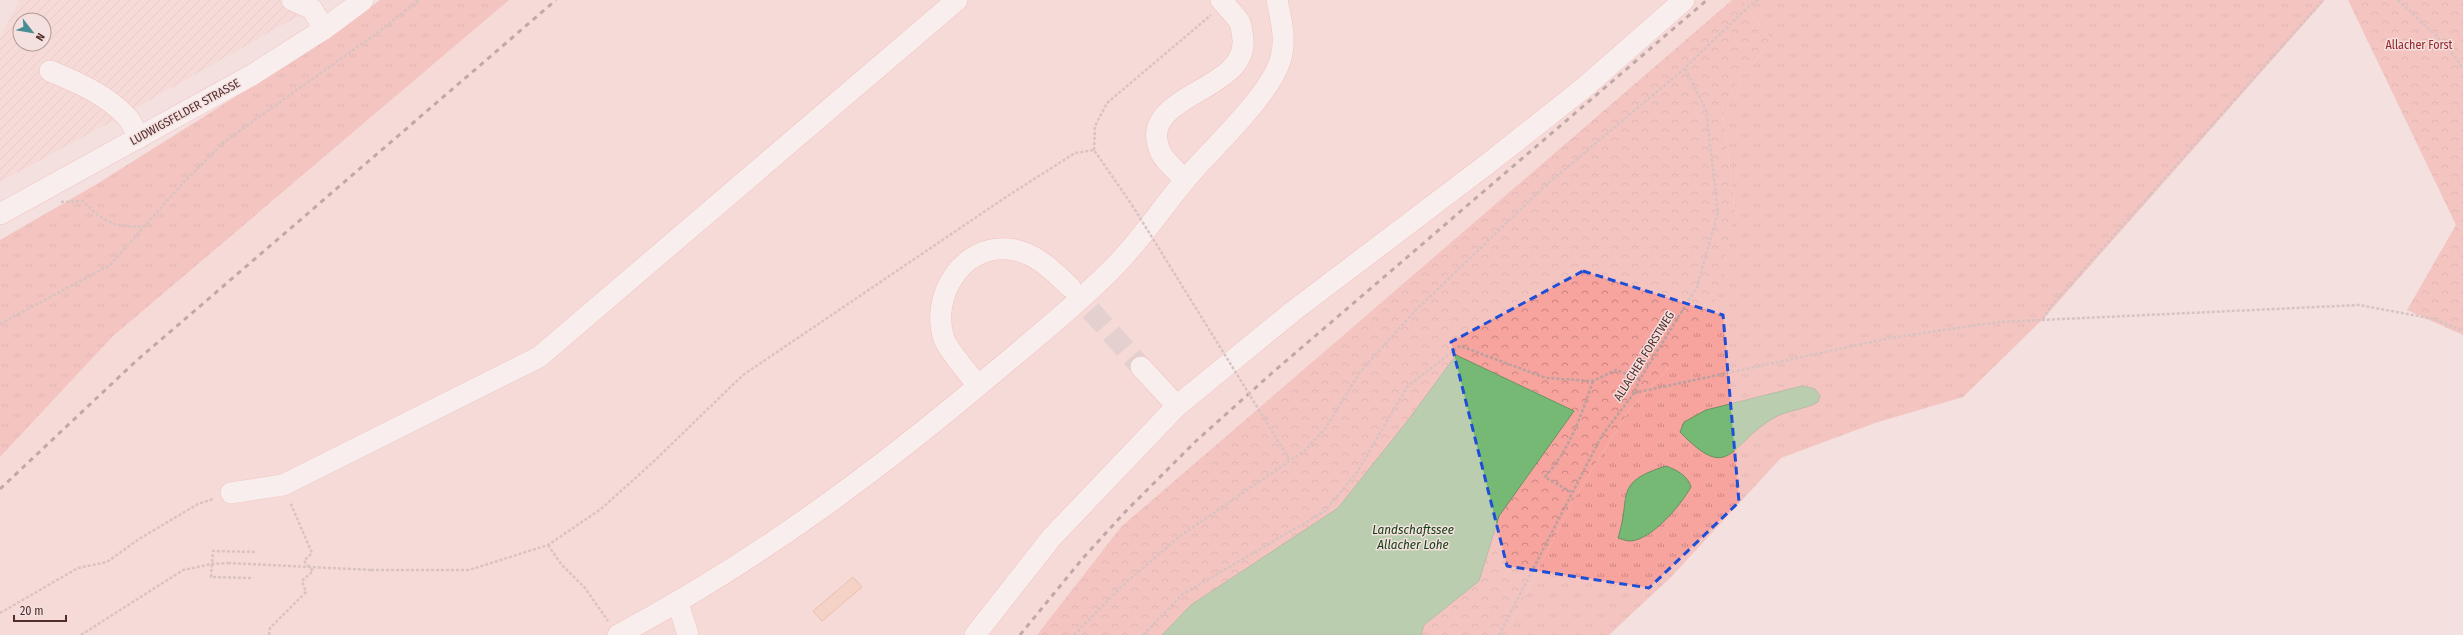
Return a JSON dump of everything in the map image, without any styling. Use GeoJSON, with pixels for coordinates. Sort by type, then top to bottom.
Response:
{"type":"FeatureCollection","features":[{"type":"Feature","properties":{"kind":"street"},"geometry":{"type":"LineString","coordinates":[[292,0],[312,9],[324,29]]}},
{"type":"Feature","properties":{"kind":"street","name":"LUDWIGSFELDER STRASSE"},"geometry":{"type":"LineString","coordinates":[[0,214],[252,75],[324,29],[363,0]]}},
{"type":"Feature","properties":{"kind":"street"},"geometry":{"type":"LineString","coordinates":[[231,493],[283,485],[538,357],[957,0]]}},
{"type":"Feature","properties":{"kind":"street"},"geometry":{"type":"LineString","coordinates":[[618,635],[678,603],[745,561],[874,470],[978,386],[1112,270],[1185,180],[1270,84],[1280,61],[1283,44],[1277,0]]}},
{"type":"Feature","properties":{"kind":"street"},"geometry":{"type":"LineString","coordinates":[[975,635],[1052,537],[1177,406],[1292,312],[1568,100],[1684,0]]}},
{"type":"Feature","properties":{"kind":"street"},"geometry":{"type":"LineString","coordinates":[[1185,180],[1162,155],[1157,143],[1158,128],[1163,117],[1172,107],[1220,78],[1236,63],[1242,53],[1243,42],[1239,22],[1223,2]]}},
{"type":"Feature","properties":{"kind":"street"},"geometry":{"type":"LineString","coordinates":[[50,71],[85,86],[106,100],[127,117],[139,138]]}},
{"type":"Feature","properties":{"kind":"street"},"geometry":{"type":"LineString","coordinates":[[978,386],[944,340],[940,307],[947,285],[964,265],[986,250],[1009,249],[1029,254],[1046,264],[1070,287]]}},
{"type":"Feature","properties":{"kind":"street"},"geometry":{"type":"LineString","coordinates":[[1141,367],[1177,406]]}},
{"type":"Feature","properties":{"kind":"street"},"geometry":{"type":"LineString","coordinates":[[678,603],[688,635]]}},
{"type":"Feature","properties":{"kind":"path"},"geometry":{"type":"LineString","coordinates":[[0,324],[110,265],[224,142],[377,33],[419,0]]}},
{"type":"Feature","properties":{"kind":"path"},"geometry":{"type":"LineString","coordinates":[[1074,635],[1121,587],[1180,536],[1304,451],[1325,429],[1360,372],[1415,310],[1545,186],[1685,68],[1747,8],[1758,0]]}},
{"type":"Feature","properties":{"kind":"path"},"geometry":{"type":"LineString","coordinates":[[2043,319],[2051,306],[2323,0]]}},
{"type":"Feature","properties":{"kind":"path"},"geometry":{"type":"LineString","coordinates":[[2398,0],[2448,47],[2463,69]]}},
{"type":"Feature","properties":{"kind":"path"},"geometry":{"type":"LineString","coordinates":[[1223,2],[1107,103],[1095,126],[1094,150],[1132,206],[1290,461]]}},
{"type":"Feature","properties":{"kind":"path","name":"ALLACHER FORSTWEG"},"geometry":{"type":"LineString","coordinates":[[1499,635],[1571,492],[1601,437],[1634,393],[1640,379],[1697,287],[1718,212],[1706,110],[1685,68]]}},
{"type":"Feature","properties":{"kind":"path"},"geometry":{"type":"LineString","coordinates":[[81,635],[183,570],[212,564],[228,563],[370,570],[468,570],[548,545],[601,509],[652,463],[743,375],[1075,152],[1094,150]]}},
{"type":"Feature","properties":{"kind":"path"},"geometry":{"type":"LineString","coordinates":[[33,196],[44,201],[83,201],[98,216],[121,227],[146,226]]}},
{"type":"Feature","properties":{"kind":"path"},"geometry":{"type":"LineString","coordinates":[[1634,393],[1890,338],[1998,322],[2358,305],[2434,319],[2463,331]]}},
{"type":"Feature","properties":{"kind":"path"},"geometry":{"type":"LineString","coordinates":[[1142,635],[1183,594],[1325,511],[1358,471],[1407,387],[1460,346],[1498,358],[1546,378],[1593,381],[1616,370],[1640,379]]}},
{"type":"Feature","properties":{"kind":"path"},"geometry":{"type":"LineString","coordinates":[[1571,492],[1545,477],[1560,460],[1575,434],[1593,381]]}},
{"type":"Feature","properties":{"kind":"path"},"geometry":{"type":"LineString","coordinates":[[269,635],[270,628],[306,592],[302,581],[313,571],[304,561],[312,553],[283,485]]}},
{"type":"Feature","properties":{"kind":"path"},"geometry":{"type":"LineString","coordinates":[[0,613],[78,568],[107,562],[139,539],[198,504],[231,493]]}},
{"type":"Feature","properties":{"kind":"path"},"geometry":{"type":"LineString","coordinates":[[548,545],[561,564],[585,588],[618,635]]}},
{"type":"Feature","properties":{"kind":"path"},"geometry":{"type":"LineString","coordinates":[[251,578],[211,577],[213,551],[257,552]]}},
{"type":"Feature","properties":{"kind":"highlighted area"},"geometry":{"type":"Polygon","coordinates":[[[1583,271],[1723,315],[1739,502],[1649,588],[1507,566],[1451,342],[1583,271]]]}},
{"type":"Feature","properties":{"kind":"shaded area"},"geometry":{"type":"Polygon","coordinates":[[[20,0],[319,0],[300,15],[118,118],[0,182],[0,37],[12,15],[12,52],[52,52],[52,12],[14,12],[20,0]]]}},
{"type":"Feature","properties":{"kind":"shaded area"},"geometry":{"type":"Polygon","coordinates":[[[473,0],[1732,0],[1125,524],[1037,635],[0,635],[0,412],[473,0]]]}},
{"type":"Feature","properties":{"kind":"green space"},"geometry":{"type":"Polygon","coordinates":[[[380,0],[509,0],[113,336],[0,457],[0,240],[97,184],[327,39],[380,0]]]}},
{"type":"Feature","properties":{"kind":"green space"},"geometry":{"type":"Polygon","coordinates":[[[1732,0],[1744,0],[1747,8],[1771,39],[1722,106],[1735,210],[1716,300],[1669,368],[1630,409],[1575,497],[1505,635],[1421,635],[1424,625],[1479,581],[1499,516],[1574,411],[1456,355],[1409,419],[1338,508],[1191,605],[1162,635],[1037,635],[1121,527],[1732,0]]]}},
{"type":"Feature","properties":{"kind":"green space"},"geometry":{"type":"Polygon","coordinates":[[[1744,0],[2325,0],[2043,319],[1963,397],[1875,423],[1781,458],[1671,577],[1609,635],[1505,635],[1575,497],[1630,409],[1669,368],[1735,210],[1722,106],[1771,39],[1747,8],[1744,0]]]}},
{"type":"Feature","properties":{"kind":"green space","name":"Allacher Forst"},"geometry":{"type":"Polygon","coordinates":[[[2348,0],[2463,0],[2463,335],[2407,310],[2456,225],[2348,0]]]}},
{"type":"Feature","properties":{"kind":"water","name":"Landschaftssee Allacher Lohe"},"geometry":{"type":"Polygon","coordinates":[[[1456,355],[1574,411],[1499,516],[1479,581],[1424,625],[1421,635],[1162,635],[1191,605],[1338,508],[1409,419],[1456,355]]]}},
{"type":"Feature","properties":{"kind":"water"},"geometry":{"type":"Polygon","coordinates":[[[1802,386],[1815,389],[1820,396],[1818,402],[1813,405],[1777,416],[1758,429],[1729,455],[1720,458],[1709,456],[1680,432],[1684,422],[1706,410],[1802,386]]]}},
{"type":"Feature","properties":{"kind":"water"},"geometry":{"type":"Polygon","coordinates":[[[1666,466],[1685,477],[1690,483],[1691,487],[1673,512],[1647,535],[1630,541],[1618,538],[1627,492],[1631,485],[1638,478],[1649,472],[1666,466]]]}},
{"type":"Feature","properties":{"kind":"building"},"geometry":{"type":"Polygon","coordinates":[[[853,577],[862,587],[822,621],[813,611],[853,577]]]}},
{"type":"Feature","properties":{"kind":"tunnel"},"geometry":{"type":"LineString","coordinates":[[1070,287],[1141,367]]}},
{"type":"Feature","properties":{"kind":"railway"},"geometry":{"type":"LineString","coordinates":[[0,489],[135,362],[556,0]]}},
{"type":"Feature","properties":{"kind":"railway"},"geometry":{"type":"LineString","coordinates":[[1020,635],[1083,558],[1126,511],[1196,441],[1272,373],[1707,0]]}}]}
